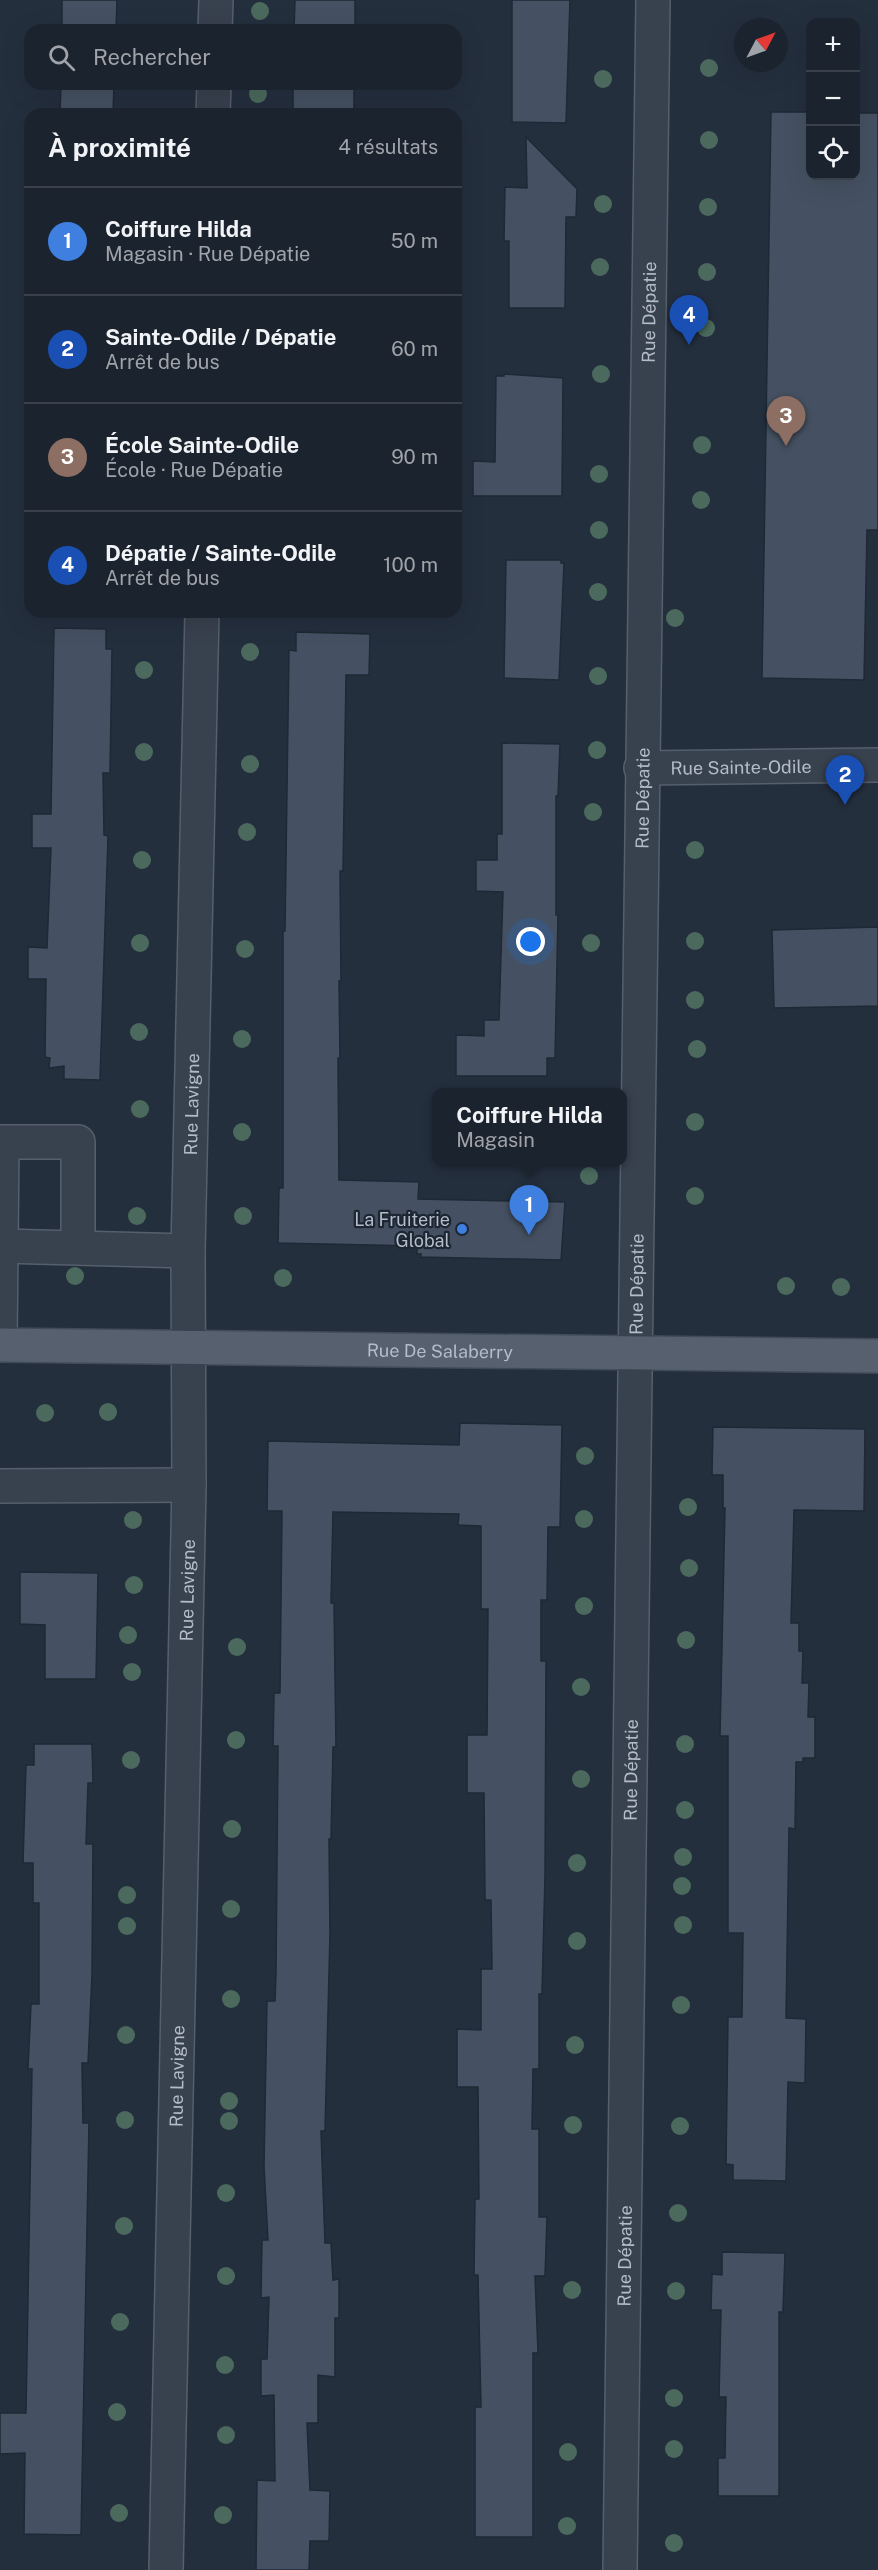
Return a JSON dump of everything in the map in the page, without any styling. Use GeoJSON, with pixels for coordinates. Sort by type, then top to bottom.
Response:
{"type":"FeatureCollection","features":[{"type":"Feature","properties":{"kind":"main road","name":"Rue De Salaberry"},"geometry":{"type":"LineString","coordinates":[[0,1345],[878,1356]]}},
{"type":"Feature","properties":{"kind":"street"},"geometry":{"type":"LineString","coordinates":[[215,24],[216,0]]}},
{"type":"Feature","properties":{"kind":"street","name":"Rue Dépatie"},"geometry":{"type":"LineString","coordinates":[[620,2570],[637,1352],[641,768],[653,0]]}},
{"type":"Feature","properties":{"kind":"street"},"geometry":{"type":"LineString","coordinates":[[213,108],[214,90]]}},
{"type":"Feature","properties":{"kind":"street","name":"Rue Lavigne"},"geometry":{"type":"LineString","coordinates":[[166,2570],[189,1485],[188,1251],[202,618]]}},
{"type":"Feature","properties":{"kind":"street","name":"Rue Sainte-Odile"},"geometry":{"type":"LineString","coordinates":[[641,768],[878,765]]}},
{"type":"Feature","properties":{"kind":"street"},"geometry":{"type":"LineString","coordinates":[[0,1345],[2,1142],[78,1142],[78,1246]]}},
{"type":"Feature","properties":{"kind":"street"},"geometry":{"type":"LineString","coordinates":[[1,1245],[188,1251]]}},
{"type":"Feature","properties":{"kind":"street"},"geometry":{"type":"LineString","coordinates":[[0,1486],[189,1485]]}},
{"type":"Feature","properties":{"kind":"building"},"geometry":{"type":"Polygon","coordinates":[[[62,0],[117,0],[116,24],[62,24],[62,0]]]}},
{"type":"Feature","properties":{"kind":"building"},"geometry":{"type":"Polygon","coordinates":[[[295,0],[355,0],[355,24],[294,24],[295,0]]]}},
{"type":"Feature","properties":{"kind":"building"},"geometry":{"type":"Polygon","coordinates":[[[512,0],[570,0],[566,123],[512,122],[512,0]]]}},
{"type":"Feature","properties":{"kind":"building"},"geometry":{"type":"Polygon","coordinates":[[[61,90],[114,90],[113,108],[60,108],[61,90]]]}},
{"type":"Feature","properties":{"kind":"building"},"geometry":{"type":"Polygon","coordinates":[[[293,90],[354,90],[354,108],[293,108],[293,90]]]}},
{"type":"Feature","properties":{"kind":"building"},"geometry":{"type":"Polygon","coordinates":[[[771,112],[806,112],[806,180],[860,180],[860,113],[878,113],[878,530],[867,530],[864,680],[762,678],[771,112]]]}},
{"type":"Feature","properties":{"kind":"building"},"geometry":{"type":"Polygon","coordinates":[[[526,137],[577,189],[576,217],[566,217],[565,308],[509,308],[509,241],[504,241],[505,187],[527,188],[526,137]]]}},
{"type":"Feature","properties":{"kind":"building"},"geometry":{"type":"Polygon","coordinates":[[[504,374],[563,378],[562,496],[473,496],[473,461],[495,462],[496,376],[504,376],[504,374]]]}},
{"type":"Feature","properties":{"kind":"building"},"geometry":{"type":"Polygon","coordinates":[[[506,560],[561,560],[561,563],[564,563],[559,680],[504,678],[506,560]]]}},
{"type":"Feature","properties":{"kind":"building"},"geometry":{"type":"Polygon","coordinates":[[[54,628],[106,629],[106,649],[112,649],[110,773],[103,773],[104,835],[108,836],[100,1080],[64,1079],[64,1066],[49,1068],[50,1058],[45,1057],[46,979],[28,979],[28,947],[47,948],[51,848],[32,848],[32,814],[51,814],[54,628]]]}},
{"type":"Feature","properties":{"kind":"building"},"geometry":{"type":"Polygon","coordinates":[[[296,632],[370,634],[369,675],[346,675],[343,871],[340,871],[339,1180],[419,1182],[418,1199],[565,1202],[561,1260],[421,1257],[421,1254],[417,1254],[417,1246],[278,1243],[279,1188],[283,1188],[283,931],[285,931],[289,650],[296,651],[296,632]]]}},
{"type":"Feature","properties":{"kind":"building"},"geometry":{"type":"Polygon","coordinates":[[[502,743],[560,744],[558,796],[556,796],[556,915],[558,915],[555,1058],[547,1058],[547,1076],[456,1076],[456,1035],[484,1036],[484,1020],[499,1020],[503,892],[476,891],[476,860],[497,860],[497,834],[502,834],[502,743]]]}},
{"type":"Feature","properties":{"kind":"building"},"geometry":{"type":"Polygon","coordinates":[[[878,927],[878,1006],[774,1008],[772,930],[878,927]]]}},
{"type":"Feature","properties":{"kind":"building"},"geometry":{"type":"Polygon","coordinates":[[[460,1423],[562,1425],[560,1527],[548,1527],[547,1600],[541,1600],[541,1661],[546,1661],[545,1875],[542,1994],[539,1994],[539,2069],[533,2069],[532,2129],[539,2129],[539,2217],[547,2217],[545,2276],[535,2276],[538,2353],[533,2353],[533,2537],[475,2537],[475,2407],[481,2407],[478,2275],[474,2275],[475,2199],[479,2199],[478,2087],[457,2087],[457,2029],[481,2030],[481,1969],[492,1969],[491,1900],[485,1900],[484,1793],[467,1793],[467,1735],[487,1735],[488,1609],[481,1609],[481,1526],[458,1525],[459,1514],[333,1512],[331,1603],[334,1603],[336,1747],[333,1747],[331,1839],[329,1839],[330,1933],[325,2131],[321,2131],[325,2243],[331,2243],[333,2280],[339,2279],[339,2318],[335,2318],[335,2377],[318,2375],[318,2423],[307,2423],[310,2490],[330,2491],[329,2541],[310,2541],[309,2570],[256,2570],[257,2480],[275,2481],[274,2395],[261,2396],[261,2359],[267,2359],[269,2297],[261,2298],[262,2240],[268,2240],[264,2166],[267,2001],[275,2001],[276,1974],[278,1746],[273,1746],[274,1693],[280,1693],[282,1511],[267,1511],[268,1441],[459,1445],[460,1423]]]}},
{"type":"Feature","properties":{"kind":"building"},"geometry":{"type":"Polygon","coordinates":[[[713,1427],[865,1429],[864,1511],[794,1510],[791,1623],[799,1623],[799,1651],[803,1651],[802,1683],[809,1683],[808,1717],[815,1717],[815,1758],[803,1758],[803,1762],[796,1762],[795,1829],[789,1828],[786,2018],[806,2019],[805,2083],[788,2082],[786,2181],[733,2180],[733,2165],[726,2164],[728,2017],[742,2017],[743,1933],[728,1933],[728,1736],[720,1736],[725,1508],[723,1508],[723,1475],[712,1475],[713,1427]]]}},
{"type":"Feature","properties":{"kind":"building"},"geometry":{"type":"Polygon","coordinates":[[[20,1572],[98,1573],[96,1679],[45,1679],[45,1625],[20,1624],[20,1572]]]}},
{"type":"Feature","properties":{"kind":"building"},"geometry":{"type":"Polygon","coordinates":[[[34,1744],[92,1744],[93,1783],[88,1783],[86,1844],[93,1844],[92,1975],[88,2063],[82,2063],[83,2123],[89,2123],[81,2535],[24,2534],[25,2453],[0,2454],[0,2413],[26,2413],[32,2069],[28,2069],[31,2004],[39,2004],[39,1903],[33,1903],[33,1863],[23,1863],[26,1765],[34,1765],[34,1744]]]}},
{"type":"Feature","properties":{"kind":"building"},"geometry":{"type":"Polygon","coordinates":[[[722,2252],[785,2253],[783,2312],[779,2312],[779,2496],[718,2496],[718,2458],[725,2458],[726,2397],[719,2397],[721,2310],[711,2310],[712,2274],[722,2275],[722,2252]]]}},
{"type":"Feature","properties":{"kind":"place","name":"Dépatie / Sainte-Odile"},"geometry":{"type":"Point","coordinates":[689,345]}},
{"type":"Feature","properties":{"kind":"place","name":"École Sainte-Odile"},"geometry":{"type":"Point","coordinates":[786,446]}},
{"type":"Feature","properties":{"kind":"place","name":"Sainte-Odile / Dépatie"},"geometry":{"type":"Point","coordinates":[845,805]}},
{"type":"Feature","properties":{"kind":"place","name":"La Fruiterie Global"},"geometry":{"type":"Point","coordinates":[462,1229]}},
{"type":"Feature","properties":{"kind":"place","name":"Coiffure Hilda"},"geometry":{"type":"Point","coordinates":[529,1235]}}]}
